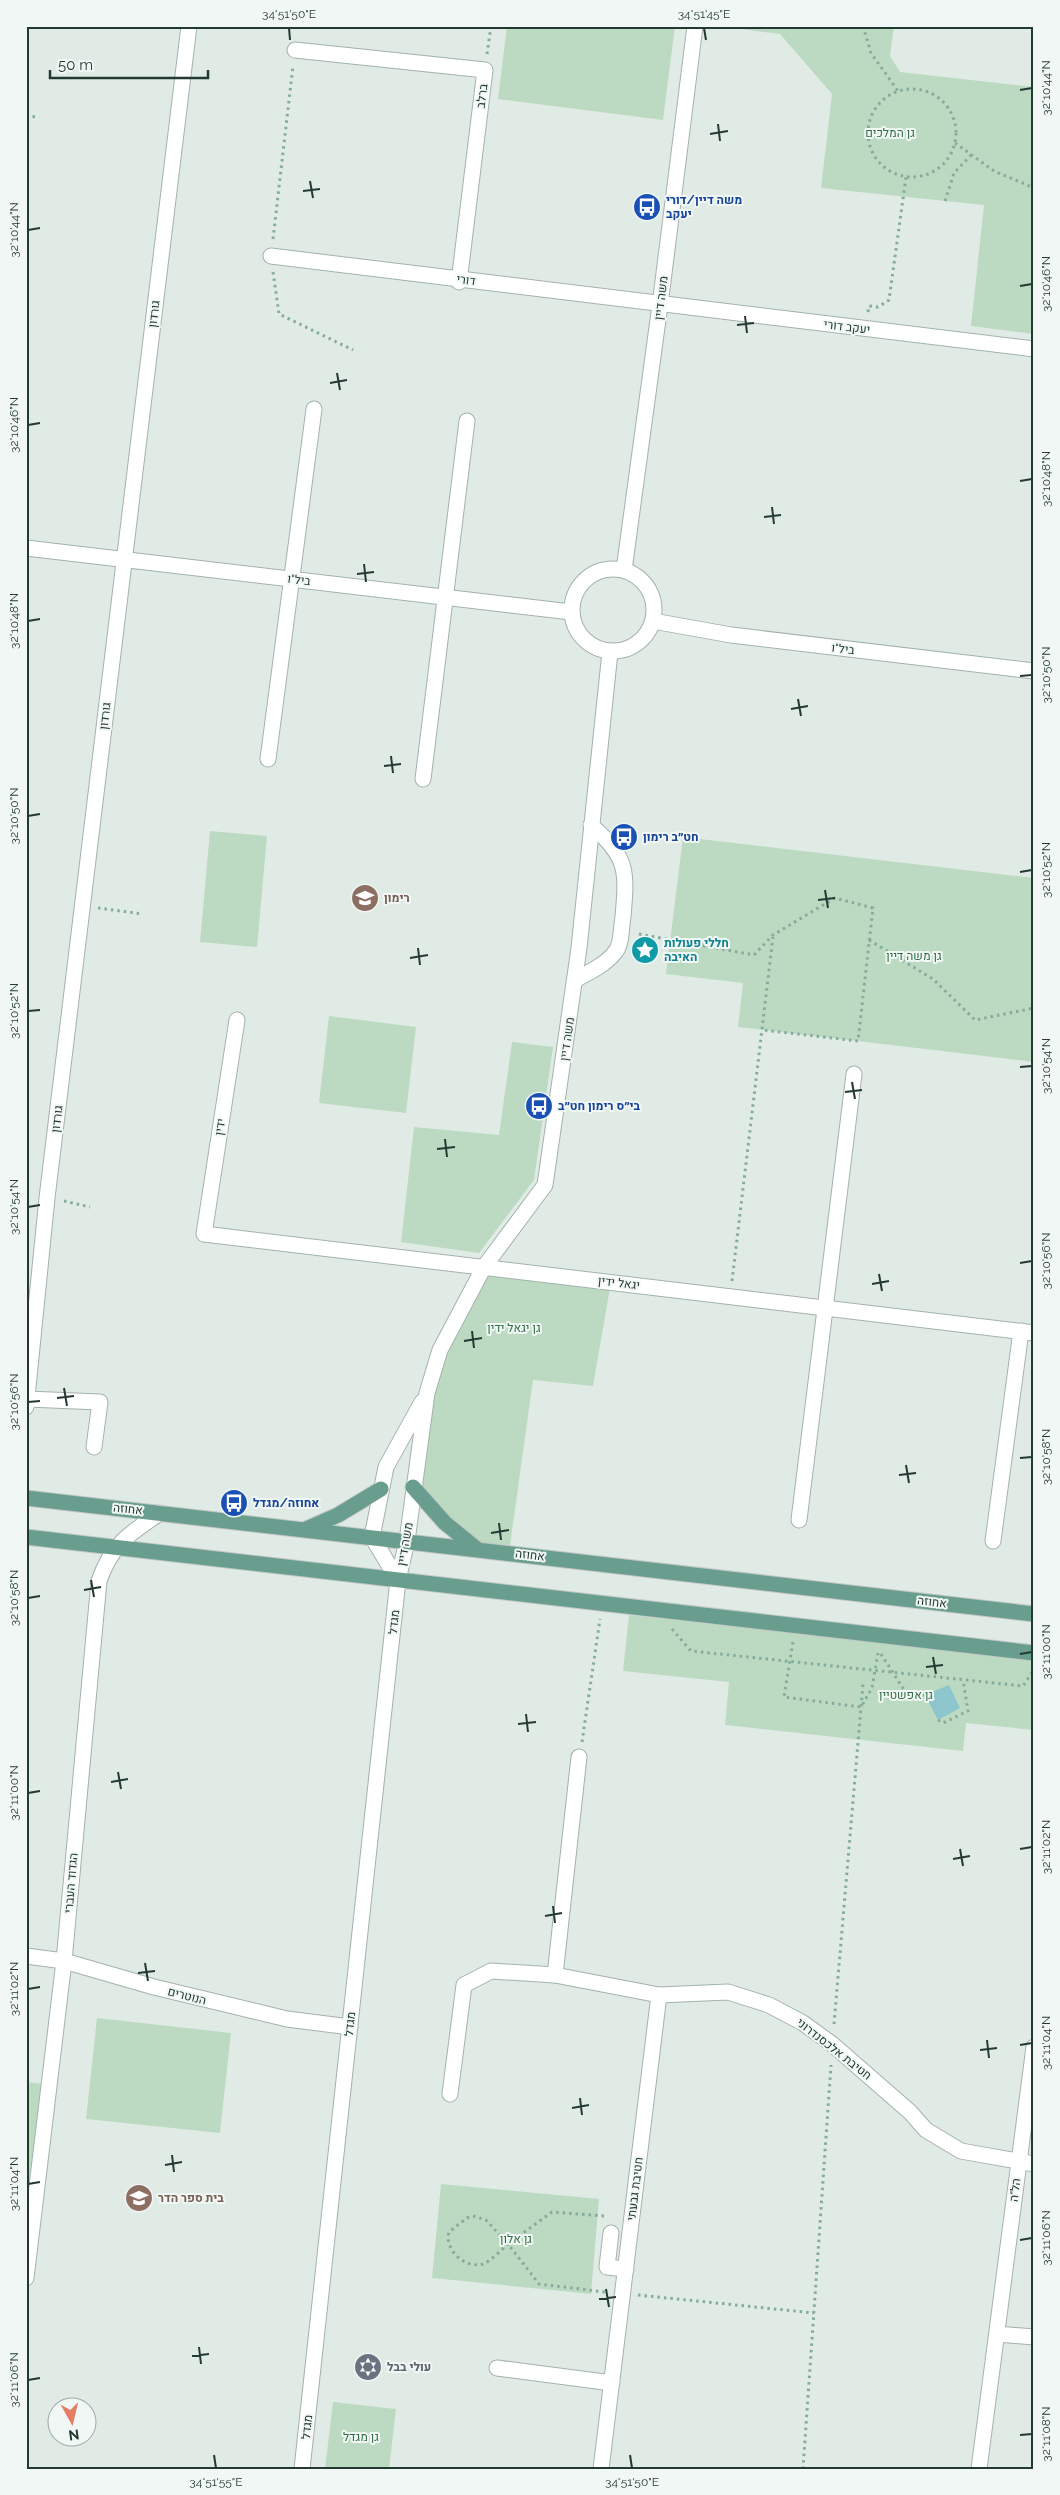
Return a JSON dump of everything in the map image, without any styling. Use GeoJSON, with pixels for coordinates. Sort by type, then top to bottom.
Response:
{"type":"FeatureCollection","features":[{"type":"Feature","properties":{"kind":"main road"},"geometry":{"type":"LineString","coordinates":[[414,1487],[445,1523],[477,1549]]}},
{"type":"Feature","properties":{"kind":"main road"},"geometry":{"type":"LineString","coordinates":[[303,1530],[338,1515],[381,1489]]}},
{"type":"Feature","properties":{"kind":"main road","name":"אחוזה"},"geometry":{"type":"LineString","coordinates":[[26,1498],[1034,1614]]}},
{"type":"Feature","properties":{"kind":"main road"},"geometry":{"type":"LineString","coordinates":[[26,1537],[1034,1653]]}},
{"type":"Feature","properties":{"kind":"street","name":"גורדון"},"geometry":{"type":"LineString","coordinates":[[27,1403],[47,1198],[189,26]]}},
{"type":"Feature","properties":{"kind":"street","name":"משה דיין"},"geometry":{"type":"LineString","coordinates":[[624,570],[695,26]]}},
{"type":"Feature","properties":{"kind":"street","name":"ברלב"},"geometry":{"type":"LineString","coordinates":[[295,50],[485,70],[459,281]]}},
{"type":"Feature","properties":{"kind":"street","name":"דורי"},"geometry":{"type":"LineString","coordinates":[[271,256],[660,305]]}},
{"type":"Feature","properties":{"kind":"street","name":"יעקב דורי"},"geometry":{"type":"LineString","coordinates":[[660,305],[1034,349]]}},
{"type":"Feature","properties":{"kind":"street"},"geometry":{"type":"LineString","coordinates":[[268,759],[314,409]]}},
{"type":"Feature","properties":{"kind":"street"},"geometry":{"type":"LineString","coordinates":[[424,779],[466,421]]}},
{"type":"Feature","properties":{"kind":"street","name":"ביל\"ו"},"geometry":{"type":"LineString","coordinates":[[26,548],[571,612]]}},
{"type":"Feature","properties":{"kind":"street"},"geometry":{"type":"LineString","coordinates":[[624,570],[636,576],[645,584],[652,596],[655,608],[653,621],[647,634],[637,644],[624,650],[610,652],[587,643],[579,634],[571,612],[573,599],[578,587],[598,571],[624,570]]}},
{"type":"Feature","properties":{"kind":"street","name":"ביל\"ו"},"geometry":{"type":"LineString","coordinates":[[653,621],[731,635],[1034,671]]}},
{"type":"Feature","properties":{"kind":"street","name":"משה דיין"},"geometry":{"type":"LineString","coordinates":[[398,1580],[407,1541],[427,1393],[440,1350],[484,1267],[546,1185],[575,980],[610,652]]}},
{"type":"Feature","properties":{"kind":"street"},"geometry":{"type":"LineString","coordinates":[[575,980],[603,964],[617,950],[621,931],[626,880],[621,860],[610,843],[591,825]]}},
{"type":"Feature","properties":{"kind":"street","name":"ידין"},"geometry":{"type":"LineString","coordinates":[[204,1234],[237,1020]]}},
{"type":"Feature","properties":{"kind":"street"},"geometry":{"type":"LineString","coordinates":[[799,1520],[827,1308],[854,1074]]}},
{"type":"Feature","properties":{"kind":"street","name":"יגאל ידין"},"geometry":{"type":"LineString","coordinates":[[204,1234],[1027,1332]]}},
{"type":"Feature","properties":{"kind":"street"},"geometry":{"type":"LineString","coordinates":[[993,1541],[1027,1332]]}},
{"type":"Feature","properties":{"kind":"street","name":"משה דיין"},"geometry":{"type":"LineString","coordinates":[[398,1580],[372,1538],[386,1467],[427,1393]]}},
{"type":"Feature","properties":{"kind":"street"},"geometry":{"type":"LineString","coordinates":[[27,1403],[100,1402],[94,1447]]}},
{"type":"Feature","properties":{"kind":"street","name":"הגדוד העברי"},"geometry":{"type":"LineString","coordinates":[[26,2278],[64,1961],[99,1581],[105,1564],[115,1547],[137,1528],[160,1513]]}},
{"type":"Feature","properties":{"kind":"street","name":"מגדל"},"geometry":{"type":"LineString","coordinates":[[302,2469],[398,1580]]}},
{"type":"Feature","properties":{"kind":"street"},"geometry":{"type":"LineString","coordinates":[[554,1976],[579,1757]]}},
{"type":"Feature","properties":{"kind":"street","name":"הנוטרים"},"geometry":{"type":"LineString","coordinates":[[26,1956],[64,1961],[154,1988],[287,2020],[350,2027]]}},
{"type":"Feature","properties":{"kind":"street","name":"חטיבת אלכסנדרוני"},"geometry":{"type":"LineString","coordinates":[[450,2094],[464,1985],[491,1971],[554,1976],[659,1995],[728,1992],[769,2005],[803,2023],[832,2044],[910,2112],[926,2130],[961,2151],[1034,2164]]}},
{"type":"Feature","properties":{"kind":"street","name":"חטיבת גבעתי"},"geometry":{"type":"LineString","coordinates":[[602,2469],[659,1995]]}},
{"type":"Feature","properties":{"kind":"street","name":"הל\"ה"},"geometry":{"type":"LineString","coordinates":[[979,2469],[1034,2047]]}},
{"type":"Feature","properties":{"kind":"street"},"geometry":{"type":"LineString","coordinates":[[611,2233],[607,2267],[626,2269]]}},
{"type":"Feature","properties":{"kind":"street"},"geometry":{"type":"LineString","coordinates":[[997,2334],[1034,2337]]}},
{"type":"Feature","properties":{"kind":"street"},"geometry":{"type":"LineString","coordinates":[[497,2368],[612,2383]]}},
{"type":"Feature","properties":{"kind":"path"},"geometry":{"type":"LineString","coordinates":[[485,70],[491,26]]}},
{"type":"Feature","properties":{"kind":"path"},"geometry":{"type":"LineString","coordinates":[[863,26],[871,53],[898,92]]}},
{"type":"Feature","properties":{"kind":"path"},"geometry":{"type":"LineString","coordinates":[[295,50],[271,256],[279,314],[353,350]]}},
{"type":"Feature","properties":{"kind":"path"},"geometry":{"type":"LineString","coordinates":[[910,89],[925,91],[939,98],[949,109],[955,123],[955,143],[945,163],[933,172],[920,176],[906,177],[892,173],[880,164],[872,153],[868,139],[868,125],[873,111],[883,100],[898,92],[910,89]]}},
{"type":"Feature","properties":{"kind":"path"},"geometry":{"type":"LineString","coordinates":[[26,116],[38,117]]}},
{"type":"Feature","properties":{"kind":"path"},"geometry":{"type":"LineString","coordinates":[[955,143],[994,171],[1034,188]]}},
{"type":"Feature","properties":{"kind":"path"},"geometry":{"type":"LineString","coordinates":[[946,201],[950,180],[962,163],[971,155]]}},
{"type":"Feature","properties":{"kind":"path"},"geometry":{"type":"LineString","coordinates":[[866,329],[869,306],[878,307],[889,300],[906,177]]}},
{"type":"Feature","properties":{"kind":"path"},"geometry":{"type":"LineString","coordinates":[[621,931],[754,955],[773,936],[835,898],[873,908],[858,1041],[762,1030]]}},
{"type":"Feature","properties":{"kind":"path"},"geometry":{"type":"LineString","coordinates":[[82,907],[143,914]]}},
{"type":"Feature","properties":{"kind":"path"},"geometry":{"type":"LineString","coordinates":[[730,1296],[773,936]]}},
{"type":"Feature","properties":{"kind":"path"},"geometry":{"type":"LineString","coordinates":[[870,940],[933,979],[976,1020],[1034,1008]]}},
{"type":"Feature","properties":{"kind":"path"},"geometry":{"type":"LineString","coordinates":[[47,1198],[90,1207]]}},
{"type":"Feature","properties":{"kind":"path"},"geometry":{"type":"LineString","coordinates":[[579,1757],[602,1604]]}},
{"type":"Feature","properties":{"kind":"path"},"geometry":{"type":"LineString","coordinates":[[655,1610],[692,1651],[1022,1686],[1034,1671]]}},
{"type":"Feature","properties":{"kind":"path"},"geometry":{"type":"LineString","coordinates":[[803,1642],[794,1641],[784,1697],[861,1707]]}},
{"type":"Feature","properties":{"kind":"path"},"geometry":{"type":"LineString","coordinates":[[861,1707],[872,1688],[878,1650],[908,1696],[925,1695]]}},
{"type":"Feature","properties":{"kind":"path"},"geometry":{"type":"LineString","coordinates":[[938,1720],[943,1723],[968,1711],[963,1680]]}},
{"type":"Feature","properties":{"kind":"path"},"geometry":{"type":"LineString","coordinates":[[803,2469],[832,2044],[863,1684]]}},
{"type":"Feature","properties":{"kind":"path"},"geometry":{"type":"LineString","coordinates":[[632,2219],[552,2212],[508,2244],[485,2263],[471,2265],[450,2250],[447,2238],[449,2232],[466,2218],[473,2216],[486,2220],[508,2244],[539,2284],[814,2313]]}},
{"type":"Feature","properties":{"kind":"green space"},"geometry":{"type":"Polygon","coordinates":[[[507,26],[675,26],[663,120],[498,99],[507,26]]]}},
{"type":"Feature","properties":{"kind":"green space","name":"גן המלכים"},"geometry":{"type":"Polygon","coordinates":[[[716,26],[894,26],[890,56],[900,72],[1034,87],[1034,334],[971,326],[984,205],[821,188],[832,94],[780,34],[716,26]]]}},
{"type":"Feature","properties":{"kind":"green space"},"geometry":{"type":"Polygon","coordinates":[[[210,831],[267,836],[257,947],[200,942],[210,831]]]}},
{"type":"Feature","properties":{"kind":"green space","name":"גן משה דיין"},"geometry":{"type":"Polygon","coordinates":[[[683,837],[1034,878],[1034,1062],[738,1027],[743,983],[666,974],[683,837]]]}},
{"type":"Feature","properties":{"kind":"green space"},"geometry":{"type":"Polygon","coordinates":[[[329,1016],[416,1027],[406,1113],[319,1103],[329,1016]]]}},
{"type":"Feature","properties":{"kind":"green space"},"geometry":{"type":"Polygon","coordinates":[[[512,1042],[553,1047],[534,1180],[479,1253],[401,1242],[414,1127],[499,1135],[512,1042]]]}},
{"type":"Feature","properties":{"kind":"green space","name":"גן יגאל ידין"},"geometry":{"type":"Polygon","coordinates":[[[484,1267],[611,1282],[593,1386],[533,1380],[509,1553],[477,1549],[413,1487],[432,1378],[484,1267]]]}},
{"type":"Feature","properties":{"kind":"green space","name":"גן אפשטיין"},"geometry":{"type":"Polygon","coordinates":[[[629,1615],[1034,1659],[1034,1730],[966,1723],[963,1751],[725,1725],[729,1682],[623,1671],[629,1615]]]}},
{"type":"Feature","properties":{"kind":"green space"},"geometry":{"type":"Polygon","coordinates":[[[97,2018],[231,2033],[220,2133],[86,2119],[97,2018]]]}},
{"type":"Feature","properties":{"kind":"green space"},"geometry":{"type":"Polygon","coordinates":[[[26,2082],[44,2084],[26,2209],[26,2082]]]}},
{"type":"Feature","properties":{"kind":"green space","name":"גן אלון"},"geometry":{"type":"Polygon","coordinates":[[[441,2184],[599,2199],[591,2294],[432,2278],[441,2184]]]}},
{"type":"Feature","properties":{"kind":"green space","name":"גן מגדל"},"geometry":{"type":"Polygon","coordinates":[[[333,2402],[396,2409],[389,2469],[325,2469],[333,2402]]]}},
{"type":"Feature","properties":{"kind":"water"},"geometry":{"type":"Polygon","coordinates":[[[949,1685],[960,1708],[938,1720],[925,1695],[949,1685]]]}},
{"type":"Feature","properties":{"kind":"place","name":"משה דיין/דורי יעקב"},"geometry":{"type":"Point","coordinates":[647,207]}},
{"type":"Feature","properties":{"kind":"place","name":"חט״ב רימון"},"geometry":{"type":"Point","coordinates":[624,837]}},
{"type":"Feature","properties":{"kind":"place","name":"רימון"},"geometry":{"type":"Point","coordinates":[365,898]}},
{"type":"Feature","properties":{"kind":"place","name":"חללי פעולות האיבה"},"geometry":{"type":"Point","coordinates":[645,950]}},
{"type":"Feature","properties":{"kind":"place","name":"בי״ס רימון חט״ב"},"geometry":{"type":"Point","coordinates":[539,1106]}},
{"type":"Feature","properties":{"kind":"place","name":"אחוזה/מגדל"},"geometry":{"type":"Point","coordinates":[234,1503]}},
{"type":"Feature","properties":{"kind":"place","name":"בית ספר הדר"},"geometry":{"type":"Point","coordinates":[139,2198]}},
{"type":"Feature","properties":{"kind":"place","name":"עולי בבל"},"geometry":{"type":"Point","coordinates":[368,2367]}}]}
